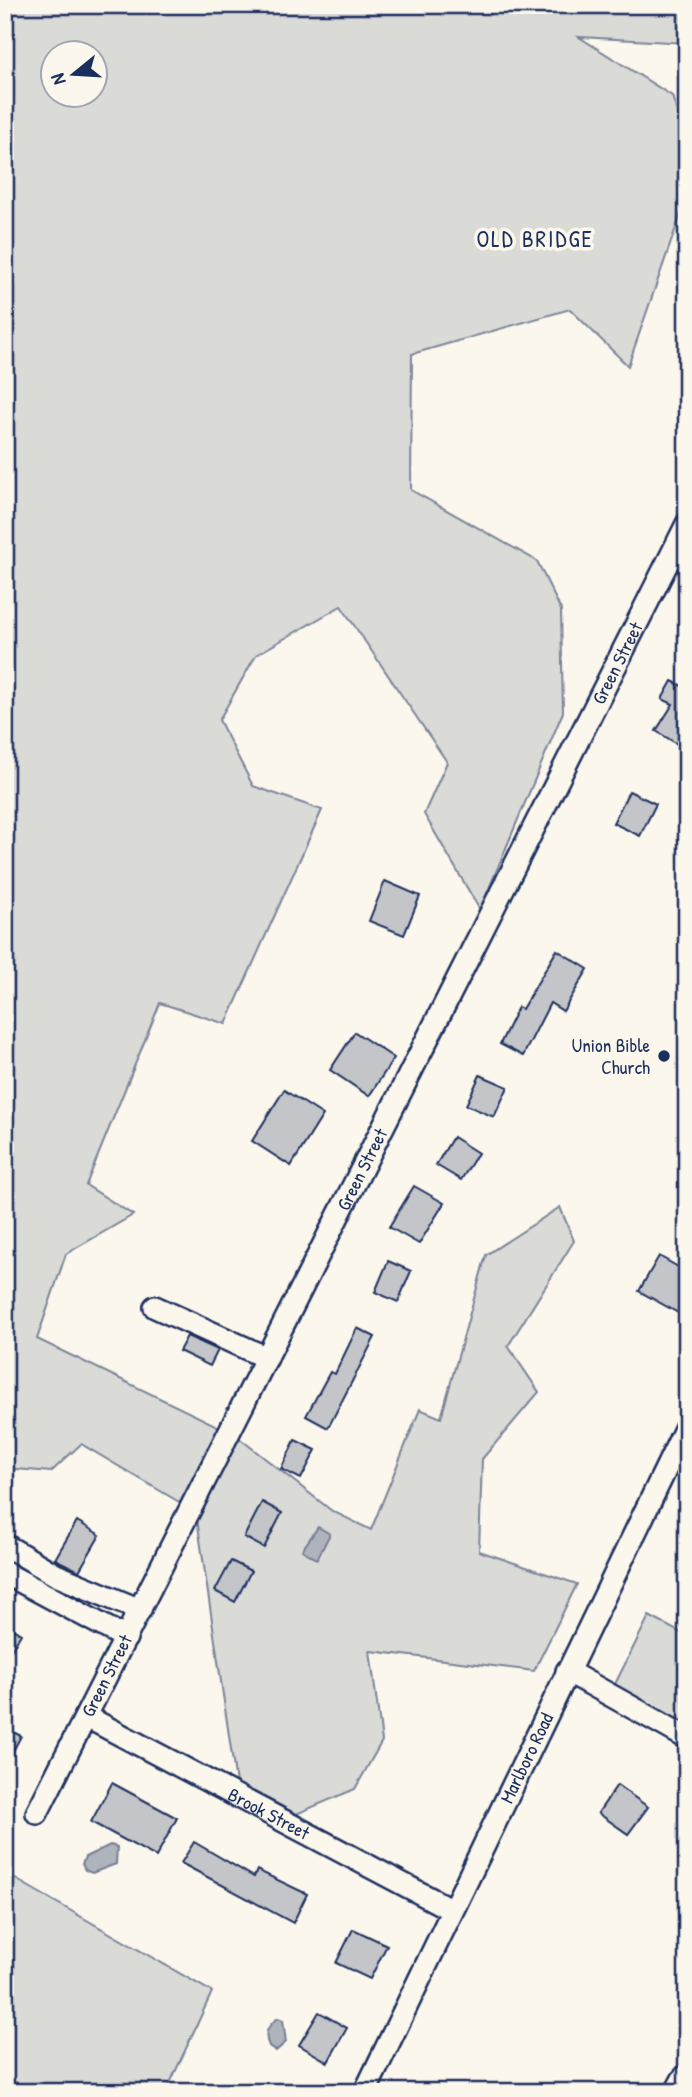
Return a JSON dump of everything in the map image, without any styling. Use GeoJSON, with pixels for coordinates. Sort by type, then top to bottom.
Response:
{"type":"FeatureCollection","features":[{"type":"Feature","properties":{"kind":"highway"},"geometry":{"type":"LineString","coordinates":[[681,2092],[687,2081]]}},
{"type":"Feature","properties":{"kind":"street","name":"Green Street"},"geometry":{"type":"LineString","coordinates":[[37,1813],[687,524]]}},
{"type":"Feature","properties":{"kind":"street"},"geometry":{"type":"LineString","coordinates":[[155,1307],[267,1359]]}},
{"type":"Feature","properties":{"kind":"street","name":"Marlboro Road"},"geometry":{"type":"LineString","coordinates":[[365,2092],[687,1425]]}},
{"type":"Feature","properties":{"kind":"street"},"geometry":{"type":"LineString","coordinates":[[5,1545],[56,1575],[141,1610]]}},
{"type":"Feature","properties":{"kind":"street"},"geometry":{"type":"LineString","coordinates":[[5,1573],[126,1638]]}},
{"type":"Feature","properties":{"kind":"street"},"geometry":{"type":"LineString","coordinates":[[567,1671],[687,1738]]}},
{"type":"Feature","properties":{"kind":"street","name":"Brook Street"},"geometry":{"type":"LineString","coordinates":[[87,1717],[452,1910]]}},
{"type":"Feature","properties":{"kind":"shaded area"},"geometry":{"type":"Polygon","coordinates":[[[5,5],[687,5],[687,43],[579,37],[672,96],[687,146],[687,196],[628,366],[570,309],[412,354],[411,490],[537,561],[561,610],[563,712],[480,910],[424,814],[447,762],[341,606],[256,655],[219,720],[253,786],[322,810],[226,1024],[160,1003],[86,1185],[133,1215],[66,1254],[37,1339],[234,1434],[332,1511],[371,1530],[420,1409],[441,1418],[486,1255],[560,1207],[574,1241],[508,1346],[539,1392],[482,1459],[479,1551],[577,1584],[534,1671],[370,1651],[382,1741],[355,1789],[294,1815],[236,1783],[196,1512],[81,1444],[51,1472],[5,1468],[5,5]]]}},
{"type":"Feature","properties":{"kind":"shaded area"},"geometry":{"type":"Polygon","coordinates":[[[318,1527],[330,1534],[317,1559],[302,1550],[318,1527]]]}},
{"type":"Feature","properties":{"kind":"shaded area"},"geometry":{"type":"Polygon","coordinates":[[[649,1616],[687,1636],[687,1737],[609,1696],[649,1616]]]}},
{"type":"Feature","properties":{"kind":"shaded area"},"geometry":{"type":"Polygon","coordinates":[[[110,1845],[117,1847],[116,1864],[92,1873],[85,1870],[82,1864],[85,1857],[110,1845]]]}},
{"type":"Feature","properties":{"kind":"shaded area"},"geometry":{"type":"Polygon","coordinates":[[[5,1873],[212,1992],[166,2092],[5,2092],[5,1873]]]}},
{"type":"Feature","properties":{"kind":"shaded area"},"geometry":{"type":"Polygon","coordinates":[[[278,2018],[283,2020],[286,2042],[276,2051],[269,2046],[267,2033],[278,2018]]]}},
{"type":"Feature","properties":{"kind":"building"},"geometry":{"type":"Polygon","coordinates":[[[672,681],[684,687],[687,683],[687,750],[656,731],[673,704],[662,699],[672,681]]]}},
{"type":"Feature","properties":{"kind":"building"},"geometry":{"type":"Polygon","coordinates":[[[629,791],[656,804],[640,836],[613,823],[629,791]]]}},
{"type":"Feature","properties":{"kind":"building"},"geometry":{"type":"Polygon","coordinates":[[[385,881],[420,896],[404,935],[369,921],[385,881]]]}},
{"type":"Feature","properties":{"kind":"building"},"geometry":{"type":"Polygon","coordinates":[[[557,950],[588,969],[563,1011],[550,1003],[523,1056],[500,1044],[518,1007],[522,1009],[557,950]]]}},
{"type":"Feature","properties":{"kind":"building"},"geometry":{"type":"Polygon","coordinates":[[[355,1032],[394,1058],[369,1096],[330,1070],[355,1032]]]}},
{"type":"Feature","properties":{"kind":"building"},"geometry":{"type":"Polygon","coordinates":[[[480,1075],[508,1087],[494,1117],[466,1105],[480,1075]]]}},
{"type":"Feature","properties":{"kind":"building"},"geometry":{"type":"Polygon","coordinates":[[[284,1090],[323,1115],[291,1166],[252,1141],[284,1090]]]}},
{"type":"Feature","properties":{"kind":"building"},"geometry":{"type":"Polygon","coordinates":[[[453,1137],[478,1153],[461,1180],[436,1165],[453,1137]]]}},
{"type":"Feature","properties":{"kind":"building"},"geometry":{"type":"Polygon","coordinates":[[[414,1186],[444,1203],[419,1244],[389,1227],[414,1186]]]}},
{"type":"Feature","properties":{"kind":"building"},"geometry":{"type":"Polygon","coordinates":[[[659,1256],[687,1272],[687,1302],[680,1314],[639,1291],[659,1256]]]}},
{"type":"Feature","properties":{"kind":"building"},"geometry":{"type":"Polygon","coordinates":[[[388,1261],[411,1271],[398,1302],[375,1292],[388,1261]]]}},
{"type":"Feature","properties":{"kind":"building"},"geometry":{"type":"Polygon","coordinates":[[[357,1328],[375,1337],[328,1428],[306,1416],[330,1372],[335,1374],[357,1328]]]}},
{"type":"Feature","properties":{"kind":"building"},"geometry":{"type":"Polygon","coordinates":[[[187,1336],[218,1350],[210,1366],[179,1351],[187,1336]]]}},
{"type":"Feature","properties":{"kind":"building"},"geometry":{"type":"Polygon","coordinates":[[[295,1440],[316,1450],[301,1479],[281,1469],[295,1440]]]}},
{"type":"Feature","properties":{"kind":"building"},"geometry":{"type":"Polygon","coordinates":[[[262,1502],[282,1513],[264,1548],[244,1537],[262,1502]]]}},
{"type":"Feature","properties":{"kind":"building"},"geometry":{"type":"Polygon","coordinates":[[[77,1521],[100,1535],[79,1571],[55,1559],[77,1521]]]}},
{"type":"Feature","properties":{"kind":"building"},"geometry":{"type":"Polygon","coordinates":[[[231,1561],[251,1571],[235,1602],[215,1591],[231,1561]]]}},
{"type":"Feature","properties":{"kind":"building"},"geometry":{"type":"Polygon","coordinates":[[[5,1624],[21,1634],[5,1660],[5,1624]]]}},
{"type":"Feature","properties":{"kind":"building"},"geometry":{"type":"Polygon","coordinates":[[[5,1728],[21,1736],[5,1766],[5,1728]]]}},
{"type":"Feature","properties":{"kind":"building"},"geometry":{"type":"Polygon","coordinates":[[[112,1783],[177,1818],[156,1857],[91,1822],[112,1783]]]}},
{"type":"Feature","properties":{"kind":"building"},"geometry":{"type":"Polygon","coordinates":[[[617,1785],[648,1807],[628,1834],[598,1813],[617,1785]]]}},
{"type":"Feature","properties":{"kind":"building"},"geometry":{"type":"Polygon","coordinates":[[[194,1842],[254,1877],[257,1870],[307,1894],[293,1923],[181,1863],[194,1842]]]}},
{"type":"Feature","properties":{"kind":"building"},"geometry":{"type":"Polygon","coordinates":[[[353,1929],[387,1945],[370,1979],[336,1963],[353,1929]]]}},
{"type":"Feature","properties":{"kind":"building"},"geometry":{"type":"Polygon","coordinates":[[[319,2012],[347,2028],[328,2062],[299,2045],[319,2012]]]}},
{"type":"Feature","properties":{"kind":"place","name":"Union Bible Church"},"geometry":{"type":"Point","coordinates":[664,1056]}},
{"type":"Feature","properties":{"kind":"district","name":"OLD BRIDGE"},"geometry":{"type":"Point","coordinates":[535,238]}}]}
